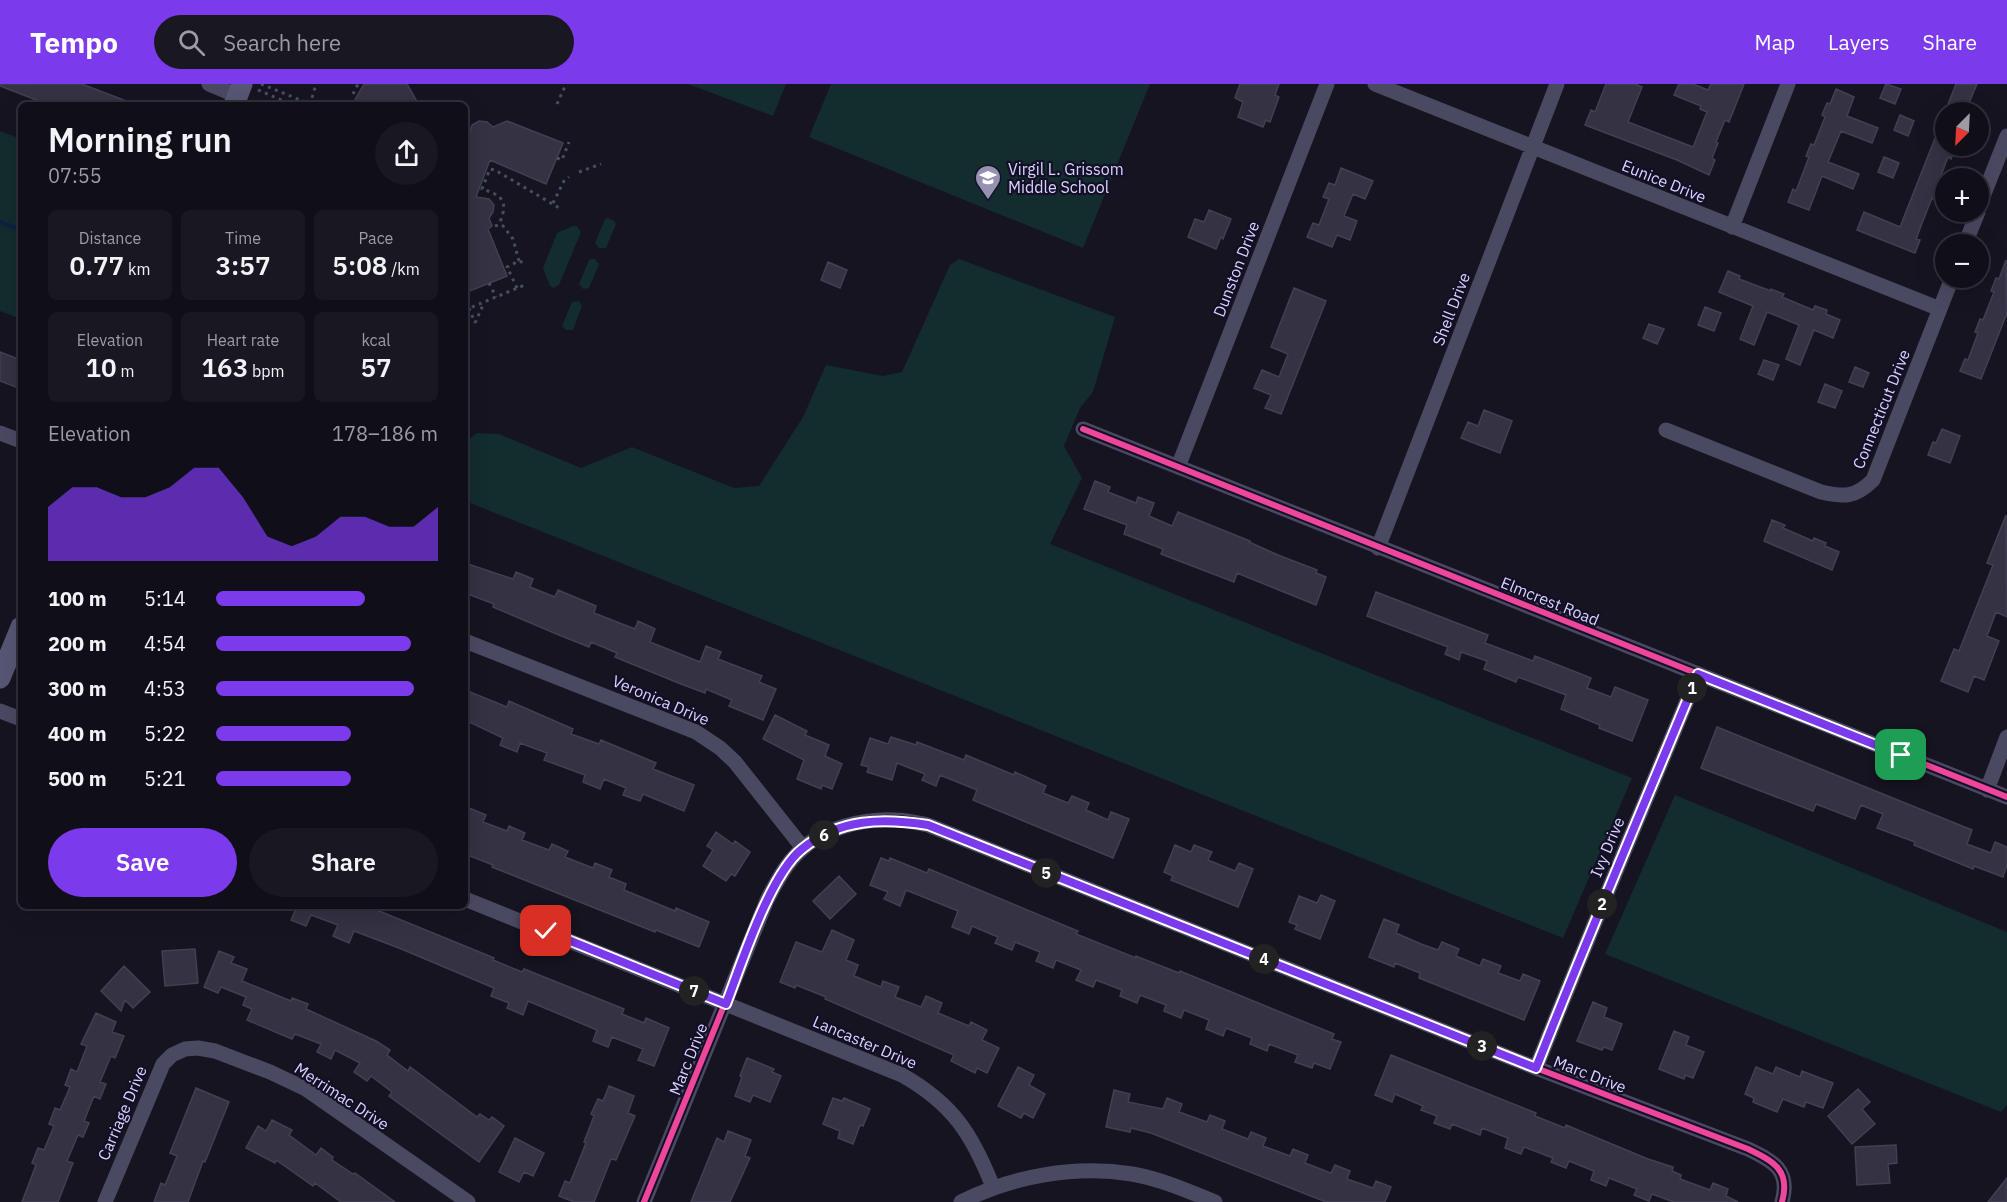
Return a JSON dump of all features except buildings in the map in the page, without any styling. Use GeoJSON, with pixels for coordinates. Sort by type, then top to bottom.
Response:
{"type":"FeatureCollection","features":[{"type":"Feature","properties":{"kind":"main road"},"geometry":{"type":"LineString","coordinates":[[0,678],[18,634]]}},
{"type":"Feature","properties":{"kind":"street"},"geometry":{"type":"LineString","coordinates":[[209,84],[243,94]]}},
{"type":"Feature","properties":{"kind":"street","name":"Dunston Drive"},"geometry":{"type":"LineString","coordinates":[[1178,467],[1327,84]]}},
{"type":"Feature","properties":{"kind":"street","name":"Eunice Drive"},"geometry":{"type":"LineString","coordinates":[[1375,84],[1940,309]]}},
{"type":"Feature","properties":{"kind":"street","name":"Shell Drive"},"geometry":{"type":"LineString","coordinates":[[1378,548],[1557,84]]}},
{"type":"Feature","properties":{"kind":"street"},"geometry":{"type":"LineString","coordinates":[[1732,227],[1788,84]]}},
{"type":"Feature","properties":{"kind":"street"},"geometry":{"type":"LineString","coordinates":[[1989,182],[2007,136]]}},
{"type":"Feature","properties":{"kind":"street","name":"Connecticut Drive"},"geometry":{"type":"LineString","coordinates":[[1666,430],[1821,492],[1851,495],[1862,491],[1873,480],[1948,288]]}},
{"type":"Feature","properties":{"kind":"street","name":"Elmcrest Road"},"geometry":{"type":"LineString","coordinates":[[1083,429],[2007,798]]}},
{"type":"Feature","properties":{"kind":"street"},"geometry":{"type":"LineString","coordinates":[[0,433],[18,440]]}},
{"type":"Feature","properties":{"kind":"street","name":"Veronica Drive"},"geometry":{"type":"LineString","coordinates":[[468,642],[696,732],[720,748],[735,762],[803,848]]}},
{"type":"Feature","properties":{"kind":"street","name":"Ivy Drive"},"geometry":{"type":"LineString","coordinates":[[1536,1068],[1583,947],[1658,774],[1698,674]]}},
{"type":"Feature","properties":{"kind":"street"},"geometry":{"type":"LineString","coordinates":[[0,711],[18,718]]}},
{"type":"Feature","properties":{"kind":"street"},"geometry":{"type":"LineString","coordinates":[[1987,790],[2007,737]]}},
{"type":"Feature","properties":{"kind":"street","name":"Marc Drive"},"geometry":{"type":"LineString","coordinates":[[644,1202],[767,900],[781,876],[803,848],[823,835],[866,822],[896,820],[928,825],[1536,1068],[1748,1149],[1777,1166],[1784,1177],[1785,1192],[1782,1202]]}},
{"type":"Feature","properties":{"kind":"street","name":"Lancaster Drive"},"geometry":{"type":"LineString","coordinates":[[468,900],[894,1071],[925,1089],[949,1110],[964,1128],[983,1162],[993,1187]]}},
{"type":"Feature","properties":{"kind":"street","name":"Carriage Drive"},"geometry":{"type":"LineString","coordinates":[[105,1202],[158,1073],[172,1055],[185,1049]]}},
{"type":"Feature","properties":{"kind":"street","name":"Merrimac Drive"},"geometry":{"type":"LineString","coordinates":[[185,1049],[215,1051],[240,1059],[306,1089],[468,1202]]}},
{"type":"Feature","properties":{"kind":"street"},"geometry":{"type":"LineString","coordinates":[[961,1202],[993,1187],[1064,1172],[1132,1174],[1158,1180],[1215,1202]]}},
{"type":"Feature","properties":{"kind":"path"},"geometry":{"type":"LineString","coordinates":[[261,84],[303,102]]}},
{"type":"Feature","properties":{"kind":"path"},"geometry":{"type":"LineString","coordinates":[[311,102],[316,84]]}},
{"type":"Feature","properties":{"kind":"path"},"geometry":{"type":"LineString","coordinates":[[353,94],[357,84]]}},
{"type":"Feature","properties":{"kind":"path"},"geometry":{"type":"LineString","coordinates":[[557,104],[566,84]]}},
{"type":"Feature","properties":{"kind":"path"},"geometry":{"type":"LineString","coordinates":[[243,94],[279,102]]}},
{"type":"Feature","properties":{"kind":"path"},"geometry":{"type":"LineString","coordinates":[[557,158],[562,160],[569,142]]}},
{"type":"Feature","properties":{"kind":"path"},"geometry":{"type":"LineString","coordinates":[[579,172],[601,164]]}},
{"type":"Feature","properties":{"kind":"path"},"geometry":{"type":"LineString","coordinates":[[501,224],[503,201],[495,192],[482,189],[490,169],[561,209]]}},
{"type":"Feature","properties":{"kind":"path"},"geometry":{"type":"LineString","coordinates":[[553,204],[564,181],[569,177]]}},
{"type":"Feature","properties":{"kind":"path"},"geometry":{"type":"LineString","coordinates":[[495,226],[501,224]]}},
{"type":"Feature","properties":{"kind":"path"},"geometry":{"type":"LineString","coordinates":[[501,224],[513,239],[521,262],[507,267],[517,288]]}},
{"type":"Feature","properties":{"kind":"path"},"geometry":{"type":"LineString","coordinates":[[489,283],[495,297]]}},
{"type":"Feature","properties":{"kind":"path"},"geometry":{"type":"LineString","coordinates":[[468,309],[527,284]]}},
{"type":"Feature","properties":{"kind":"path"},"geometry":{"type":"LineString","coordinates":[[468,311],[475,323],[482,303]]}},
{"type":"Feature","properties":{"kind":"green space"},"geometry":{"type":"Polygon","coordinates":[[[688,84],[786,84],[773,116],[688,84]]]}},
{"type":"Feature","properties":{"kind":"green space"},"geometry":{"type":"Polygon","coordinates":[[[831,84],[1150,84],[1083,248],[809,137],[831,84]]]}},
{"type":"Feature","properties":{"kind":"green space"},"geometry":{"type":"Polygon","coordinates":[[[0,131],[18,138],[18,318],[0,311],[0,131]]]}},
{"type":"Feature","properties":{"kind":"green space"},"geometry":{"type":"Polygon","coordinates":[[[608,218],[616,224],[606,248],[599,248],[595,243],[605,219],[608,218]]]}},
{"type":"Feature","properties":{"kind":"green space"},"geometry":{"type":"Polygon","coordinates":[[[577,226],[581,232],[559,285],[554,288],[550,286],[543,268],[557,233],[577,226]]]}},
{"type":"Feature","properties":{"kind":"green space"},"geometry":{"type":"Polygon","coordinates":[[[591,259],[595,259],[599,264],[589,288],[583,289],[579,284],[591,259]]]}},
{"type":"Feature","properties":{"kind":"green space"},"geometry":{"type":"Polygon","coordinates":[[[959,259],[1115,317],[1093,392],[1080,408],[1064,446],[1082,478],[1050,544],[1632,778],[1563,938],[468,502],[468,440],[477,433],[499,434],[581,468],[632,447],[734,488],[759,486],[803,417],[826,365],[883,376],[902,372],[950,265],[959,259]]]}},
{"type":"Feature","properties":{"kind":"green space"},"geometry":{"type":"Polygon","coordinates":[[[579,301],[582,306],[573,330],[566,330],[562,326],[572,302],[579,301]]]}},
{"type":"Feature","properties":{"kind":"green space"},"geometry":{"type":"Polygon","coordinates":[[[1675,795],[2007,932],[2007,1105],[2001,1112],[1605,954],[1675,795]]]}},
{"type":"Feature","properties":{"kind":"waterway"},"geometry":{"type":"LineString","coordinates":[[0,222],[18,229]]}},
{"type":"Feature","properties":{"kind":"cycle path"},"geometry":{"type":"LineString","coordinates":[[1083,429],[2007,797]]}},
{"type":"Feature","properties":{"kind":"cycle path"},"geometry":{"type":"LineString","coordinates":[[644,1202],[767,900],[782,874],[796,855],[810,842],[821,836],[845,826],[884,820],[904,820],[928,825],[1536,1068],[1748,1149],[1772,1163],[1782,1174],[1784,1182],[1782,1202]]}},
{"type":"Feature","properties":{"kind":"place","name":"Virgil L. Grissom Middle School"},"geometry":{"type":"Point","coordinates":[988,201]}},
{"type":"Feature","properties":{"kind":"route"},"geometry":{"type":"LineString","coordinates":[[546,931],[726,1004],[767,900],[798,852],[823,835],[841,828],[866,822],[896,820],[928,825],[1536,1068],[1583,947],[1658,774],[1698,674],[1901,755]]}}]}
